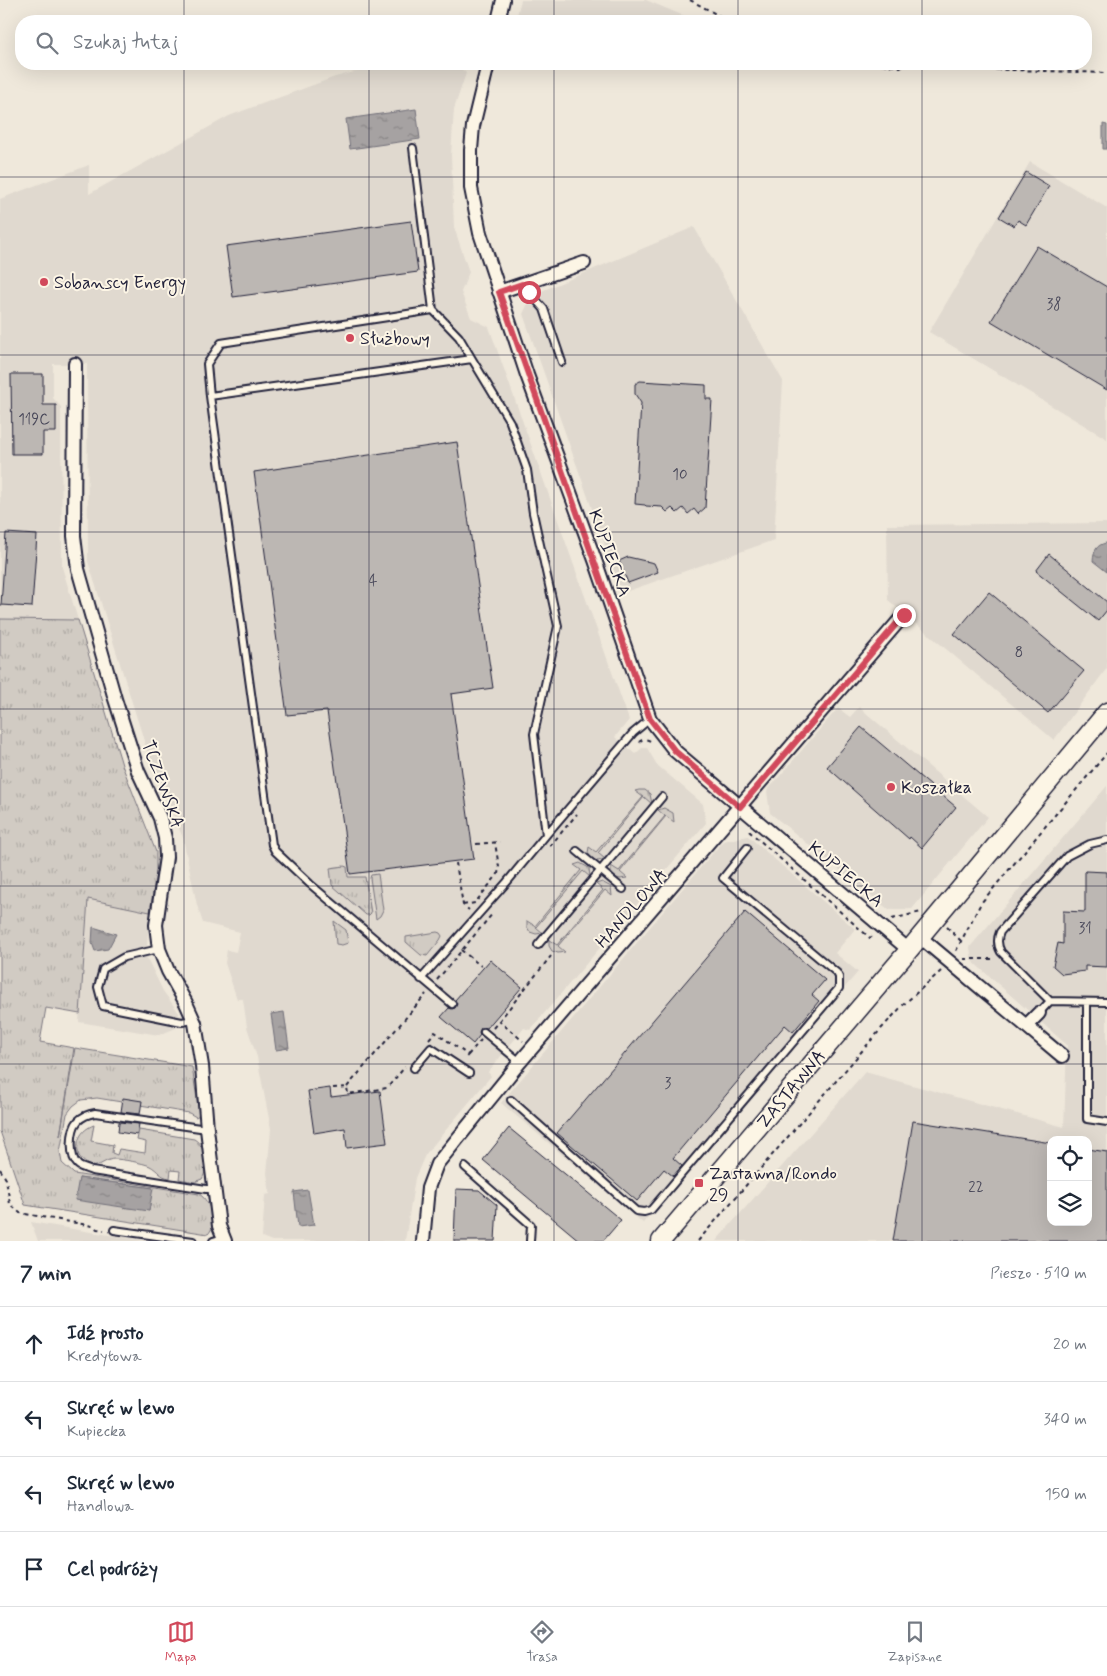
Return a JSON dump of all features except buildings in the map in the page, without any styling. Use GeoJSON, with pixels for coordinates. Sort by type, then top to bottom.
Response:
{"type":"FeatureCollection","features":[{"type":"Feature","properties":{"kind":"main road","name":"ZASTAWNA"},"geometry":{"type":"LineString","coordinates":[[661,1241],[1107,712]]}},
{"type":"Feature","properties":{"kind":"street"},"geometry":{"type":"LineString","coordinates":[[499,15],[503,0]]}},
{"type":"Feature","properties":{"kind":"street","name":"KUPIECKA"},"geometry":{"type":"LineString","coordinates":[[487,70],[473,126],[471,150],[471,188],[480,233],[499,292],[650,719],[675,751],[740,807],[914,943]]}},
{"type":"Feature","properties":{"kind":"street"},"geometry":{"type":"LineString","coordinates":[[499,292],[584,263]]}},
{"type":"Feature","properties":{"kind":"street","name":"TCZEWSKA"},"geometry":{"type":"LineString","coordinates":[[75,364],[74,536],[78,569],[112,690],[138,771],[160,818],[165,838],[166,857],[156,925],[159,949],[193,1020],[202,1066],[206,1129],[215,1188],[220,1240]]}},
{"type":"Feature","properties":{"kind":"street","name":"HANDLOWA"},"geometry":{"type":"LineString","coordinates":[[423,1241],[428,1188],[437,1164],[520,1062],[904,615]]}},
{"type":"Feature","properties":{"kind":"street"},"geometry":{"type":"LineString","coordinates":[[914,943],[1026,1026],[1062,1056]]}},
{"type":"Feature","properties":{"kind":"street"},"geometry":{"type":"LineString","coordinates":[[1026,1026],[1039,1013]]}},
{"type":"Feature","properties":{"kind":"lane"},"geometry":{"type":"LineString","coordinates":[[413,148],[433,310],[459,337],[510,422],[527,470],[533,513],[558,626],[534,734],[546,835]]}},
{"type":"Feature","properties":{"kind":"lane"},"geometry":{"type":"LineString","coordinates":[[522,284],[544,309],[562,362]]}},
{"type":"Feature","properties":{"kind":"lane"},"geometry":{"type":"LineString","coordinates":[[433,310],[221,343],[206,364],[272,846],[310,884],[452,1004]]}},
{"type":"Feature","properties":{"kind":"lane"},"geometry":{"type":"LineString","coordinates":[[210,396],[472,358]]}},
{"type":"Feature","properties":{"kind":"lane"},"geometry":{"type":"LineString","coordinates":[[422,979],[633,733],[650,719]]}},
{"type":"Feature","properties":{"kind":"lane"},"geometry":{"type":"LineString","coordinates":[[538,945],[662,797]]}},
{"type":"Feature","properties":{"kind":"lane"},"geometry":{"type":"LineString","coordinates":[[1107,840],[1090,844],[1067,856],[1000,932],[997,942],[1001,952],[1050,1001],[1107,1002]]}},
{"type":"Feature","properties":{"kind":"lane"},"geometry":{"type":"LineString","coordinates":[[511,1100],[636,1210],[644,1212],[651,1210],[839,988],[837,973],[723,878],[747,848]]}},
{"type":"Feature","properties":{"kind":"lane"},"geometry":{"type":"LineString","coordinates":[[577,851],[623,889]]}},
{"type":"Feature","properties":{"kind":"lane"},"geometry":{"type":"LineString","coordinates":[[159,949],[124,957],[103,968],[98,988],[103,1006],[182,1022],[193,1020]]}},
{"type":"Feature","properties":{"kind":"lane"},"geometry":{"type":"LineString","coordinates":[[1039,1013],[1050,1001]]}},
{"type":"Feature","properties":{"kind":"lane"},"geometry":{"type":"LineString","coordinates":[[1087,1002],[1087,1119],[1107,1122]]}},
{"type":"Feature","properties":{"kind":"lane"},"geometry":{"type":"LineString","coordinates":[[484,1032],[520,1062]]}},
{"type":"Feature","properties":{"kind":"lane"},"geometry":{"type":"LineString","coordinates":[[414,1068],[431,1048],[469,1073]]}},
{"type":"Feature","properties":{"kind":"lane"},"geometry":{"type":"LineString","coordinates":[[206,1129],[95,1113],[88,1114],[77,1122],[74,1127],[71,1150],[72,1158],[79,1166],[92,1171],[206,1189],[215,1188]]}},
{"type":"Feature","properties":{"kind":"lane"},"geometry":{"type":"LineString","coordinates":[[465,1167],[531,1225],[530,1241]]}},
{"type":"Feature","properties":{"kind":"lane"},"geometry":{"type":"LineString","coordinates":[[114,1230],[193,1241]]}},
{"type":"Feature","properties":{"kind":"path"},"geometry":{"type":"LineString","coordinates":[[690,0],[718,15]]}},
{"type":"Feature","properties":{"kind":"path"},"geometry":{"type":"LineString","coordinates":[[1015,70],[1107,73]]}},
{"type":"Feature","properties":{"kind":"path"},"geometry":{"type":"LineString","coordinates":[[636,744],[642,739],[648,740],[654,745]]}},
{"type":"Feature","properties":{"kind":"path"},"geometry":{"type":"LineString","coordinates":[[953,956],[981,903],[1107,753]]}},
{"type":"Feature","properties":{"kind":"path"},"geometry":{"type":"LineString","coordinates":[[548,848],[580,810]]}},
{"type":"Feature","properties":{"kind":"path"},"geometry":{"type":"LineString","coordinates":[[476,844],[500,842]]}},
{"type":"Feature","properties":{"kind":"path"},"geometry":{"type":"LineString","coordinates":[[463,905],[475,903],[498,874],[499,867],[495,843]]}},
{"type":"Feature","properties":{"kind":"path"},"geometry":{"type":"LineString","coordinates":[[456,863],[463,905],[484,923]]}},
{"type":"Feature","properties":{"kind":"path"},"geometry":{"type":"LineString","coordinates":[[347,1087],[497,908]]}},
{"type":"Feature","properties":{"kind":"path"},"geometry":{"type":"LineString","coordinates":[[461,950],[481,966]]}},
{"type":"Feature","properties":{"kind":"path"},"geometry":{"type":"LineString","coordinates":[[500,1021],[551,956]]}},
{"type":"Feature","properties":{"kind":"path"},"geometry":{"type":"LineString","coordinates":[[957,959],[1000,959]]}},
{"type":"Feature","properties":{"kind":"path"},"geometry":{"type":"LineString","coordinates":[[698,1241],[881,1029],[903,1005],[945,966]]}},
{"type":"Feature","properties":{"kind":"path"},"geometry":{"type":"LineString","coordinates":[[0,1168],[6,1179],[10,1204],[20,1213],[93,1226],[108,1231],[114,1230]]}},
{"type":"Feature","properties":{"kind":"shaded area"},"geometry":{"type":"Polygon","coordinates":[[[521,0],[646,0],[682,15],[517,15],[521,0]]]}},
{"type":"Feature","properties":{"kind":"shaded area"},"geometry":{"type":"Polygon","coordinates":[[[362,70],[463,70],[466,73],[454,109],[451,155],[454,227],[469,272],[461,292],[471,318],[489,327],[629,720],[615,737],[635,754],[642,748],[647,748],[657,765],[703,804],[706,823],[530,1030],[524,1028],[488,1072],[491,1076],[425,1155],[415,1178],[405,1241],[272,1241],[262,1237],[265,1195],[270,1194],[267,1173],[271,1129],[257,1057],[247,1027],[243,999],[237,999],[225,963],[227,950],[236,952],[240,932],[203,923],[197,905],[183,838],[150,760],[88,561],[87,364],[53,364],[53,398],[61,407],[62,567],[78,620],[0,619],[0,199],[89,165],[89,194],[229,116],[335,77],[362,70]]]}},
{"type":"Feature","properties":{"kind":"shaded area"},"geometry":{"type":"Polygon","coordinates":[[[1030,162],[1107,208],[1107,439],[929,332],[1030,162]]]}},
{"type":"Feature","properties":{"kind":"shaded area"},"geometry":{"type":"Polygon","coordinates":[[[694,227],[783,381],[774,540],[622,593],[523,314],[532,295],[694,227]]]}},
{"type":"Feature","properties":{"kind":"shaded area"},"geometry":{"type":"Polygon","coordinates":[[[1107,523],[1107,668],[1054,740],[888,600],[887,525],[1107,523]]]}},
{"type":"Feature","properties":{"kind":"shaded area"},"geometry":{"type":"Polygon","coordinates":[[[859,707],[988,817],[912,909],[889,910],[770,813],[767,791],[838,708],[850,717],[859,707]]]}},
{"type":"Feature","properties":{"kind":"shaded area"},"geometry":{"type":"Polygon","coordinates":[[[1107,786],[1107,1241],[716,1241],[865,1072],[1064,1127],[1067,1045],[972,961],[970,947],[1107,786]]]}},
{"type":"Feature","properties":{"kind":"shaded area"},"geometry":{"type":"Polygon","coordinates":[[[748,836],[855,929],[835,953],[858,972],[643,1223],[501,1103],[723,841],[748,836]]]}},
{"type":"Feature","properties":{"kind":"shaded area"},"geometry":{"type":"Polygon","coordinates":[[[88,898],[150,912],[146,956],[163,991],[179,1013],[176,1028],[159,1035],[79,1022],[88,898]]]}},
{"type":"Feature","properties":{"kind":"shaded area"},"geometry":{"type":"Polygon","coordinates":[[[31,1222],[145,1241],[38,1241],[31,1222]]]}},
{"type":"Feature","properties":{"kind":"green space"},"geometry":{"type":"Polygon","coordinates":[[[0,619],[78,620],[122,765],[156,852],[156,873],[150,912],[88,899],[80,1014],[46,1008],[40,1042],[74,1048],[60,1136],[75,1048],[192,1067],[199,1115],[196,1117],[189,1113],[97,1098],[81,1100],[67,1114],[60,1152],[62,1163],[74,1174],[199,1194],[203,1197],[211,1213],[211,1230],[208,1234],[25,1205],[0,1131],[0,619]],[[79,1178],[149,1211],[152,1188],[79,1178]]]}},
{"type":"Feature","properties":{"kind":"green space"},"geometry":{"type":"Polygon","coordinates":[[[645,790],[650,794],[652,804],[644,797],[598,853],[605,859],[598,861],[592,859],[588,853],[589,847],[596,852],[643,797],[635,791],[645,790]]]}},
{"type":"Feature","properties":{"kind":"green space"},"geometry":{"type":"Polygon","coordinates":[[[664,808],[673,813],[674,822],[666,816],[620,872],[627,878],[620,879],[614,877],[611,872],[611,866],[619,871],[665,816],[658,810],[664,808]]]}},
{"type":"Feature","properties":{"kind":"green space"},"geometry":{"type":"Polygon","coordinates":[[[580,863],[589,868],[590,877],[583,871],[536,927],[543,933],[536,934],[530,932],[527,927],[527,921],[535,926],[581,870],[574,865],[580,863]]]}},
{"type":"Feature","properties":{"kind":"green space"},"geometry":{"type":"Polygon","coordinates":[[[347,867],[348,877],[365,877],[371,913],[369,915],[366,915],[332,885],[330,868],[347,867]]]}},
{"type":"Feature","properties":{"kind":"green space"},"geometry":{"type":"Polygon","coordinates":[[[378,874],[383,910],[376,919],[370,878],[371,875],[378,874]]]}},
{"type":"Feature","properties":{"kind":"green space"},"geometry":{"type":"Polygon","coordinates":[[[602,882],[611,887],[612,896],[605,890],[558,946],[565,952],[558,953],[552,951],[549,946],[549,940],[557,945],[603,890],[596,884],[602,882]]]}},
{"type":"Feature","properties":{"kind":"green space"},"geometry":{"type":"Polygon","coordinates":[[[334,921],[346,930],[348,943],[336,944],[334,921]]]}},
{"type":"Feature","properties":{"kind":"green space"},"geometry":{"type":"Polygon","coordinates":[[[437,932],[442,936],[427,956],[421,955],[406,942],[406,937],[437,932]]]}},
{"type":"Feature","properties":{"kind":"green space"},"geometry":{"type":"Polygon","coordinates":[[[94,1125],[91,1141],[113,1145],[112,1153],[117,1155],[119,1149],[145,1153],[146,1142],[137,1140],[139,1130],[194,1139],[198,1142],[205,1157],[206,1163],[202,1179],[194,1182],[179,1179],[180,1171],[171,1170],[170,1178],[161,1175],[150,1166],[138,1162],[114,1159],[97,1166],[89,1165],[79,1156],[78,1141],[85,1130],[94,1125]]]}},
{"type":"Feature","properties":{"kind":"water"},"geometry":{"type":"Polygon","coordinates":[[[416,109],[420,139],[350,149],[346,119],[416,109]]]}},
{"type":"Feature","properties":{"kind":"water"},"geometry":{"type":"Polygon","coordinates":[[[1103,124],[1107,125],[1107,149],[1103,149],[1103,124]]]}},
{"type":"Feature","properties":{"kind":"water"},"geometry":{"type":"Polygon","coordinates":[[[1107,543],[1107,572],[1093,561],[1096,549],[1100,545],[1107,543]]]}},
{"type":"Feature","properties":{"kind":"water"},"geometry":{"type":"Polygon","coordinates":[[[93,927],[116,934],[108,949],[95,951],[92,943],[93,927]]]}},
{"type":"Feature","properties":{"kind":"water"},"geometry":{"type":"Polygon","coordinates":[[[284,1012],[289,1048],[276,1050],[271,1014],[284,1012]]]}},
{"type":"Feature","properties":{"kind":"water"},"geometry":{"type":"Polygon","coordinates":[[[79,1178],[153,1188],[149,1211],[75,1200],[79,1178]]]}},
{"type":"Feature","properties":{"kind":"water"},"geometry":{"type":"Polygon","coordinates":[[[308,1190],[314,1225],[298,1227],[294,1192],[308,1190]]]}},
{"type":"Feature","properties":{"kind":"place","name":"Sobanscy Energy"},"geometry":{"type":"Point","coordinates":[44,282]}},
{"type":"Feature","properties":{"kind":"place","name":"Służbowy"},"geometry":{"type":"Point","coordinates":[350,338]}},
{"type":"Feature","properties":{"kind":"place","name":"Koszałka"},"geometry":{"type":"Point","coordinates":[891,787]}},
{"type":"Feature","properties":{"kind":"place","name":"Zastawna/Rondo 29"},"geometry":{"type":"Point","coordinates":[699,1183]}},
{"type":"Feature","properties":{"kind":"route"},"geometry":{"type":"LineString","coordinates":[[529,292],[522,284],[499,292],[650,719],[675,751],[740,807],[904,615]]}}]}
